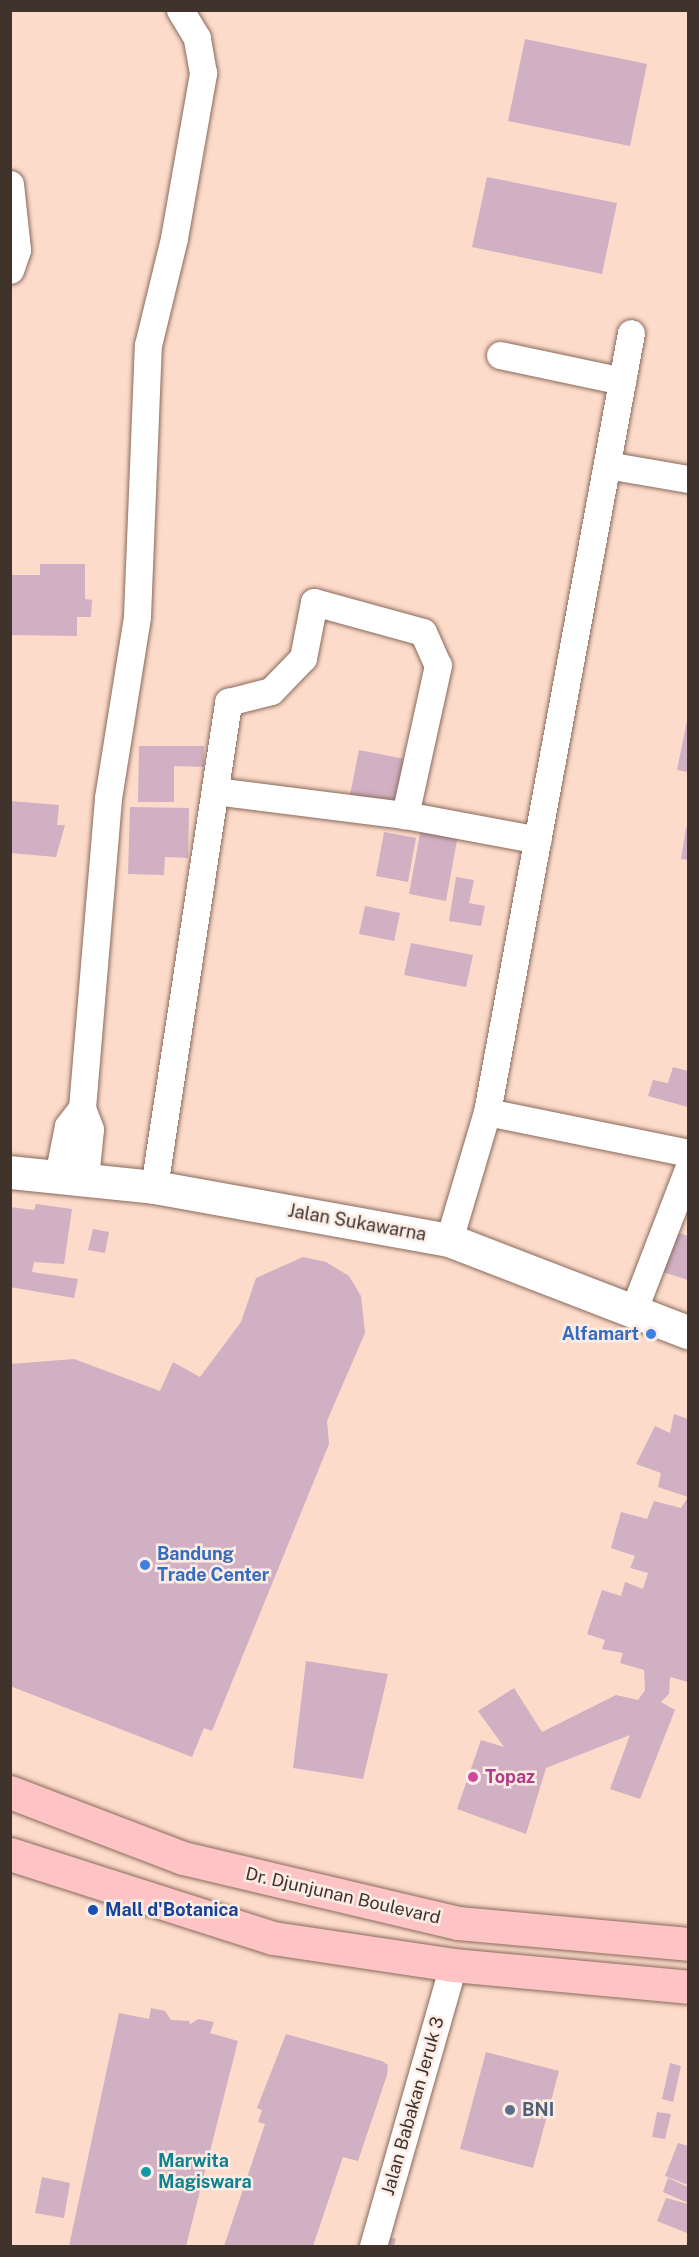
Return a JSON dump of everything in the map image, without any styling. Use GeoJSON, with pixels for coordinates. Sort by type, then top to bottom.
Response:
{"type":"FeatureCollection","features":[{"type":"Feature","properties":{"kind":"highway","name":"Dr. Djunjunan Boulevard"},"geometry":{"type":"LineString","coordinates":[[10,1792],[173,1856],[458,1923],[688,1944]]}},
{"type":"Feature","properties":{"kind":"highway"},"geometry":{"type":"LineString","coordinates":[[10,1854],[273,1938],[453,1965],[688,1987]]}},
{"type":"Feature","properties":{"kind":"street"},"geometry":{"type":"LineString","coordinates":[[71,1178],[90,1129],[82,1108],[108,798],[137,616],[148,345],[174,238],[203,72],[197,38],[180,10]]}},
{"type":"Feature","properties":{"kind":"street"},"geometry":{"type":"LineString","coordinates":[[10,184],[17,250],[10,270]]}},
{"type":"Feature","properties":{"kind":"street"},"geometry":{"type":"LineString","coordinates":[[449,1240],[487,1112],[631,333]]}},
{"type":"Feature","properties":{"kind":"street"},"geometry":{"type":"LineString","coordinates":[[500,355],[622,381]]}},
{"type":"Feature","properties":{"kind":"street"},"geometry":{"type":"LineString","coordinates":[[607,465],[688,479]]}},
{"type":"Feature","properties":{"kind":"street"},"geometry":{"type":"LineString","coordinates":[[154,1187],[228,702],[271,691],[303,658],[314,602],[423,632],[438,665],[405,815]]}},
{"type":"Feature","properties":{"kind":"street"},"geometry":{"type":"LineString","coordinates":[[215,791],[405,815],[538,840]]}},
{"type":"Feature","properties":{"kind":"street"},"geometry":{"type":"LineString","coordinates":[[487,1112],[688,1153]]}},
{"type":"Feature","properties":{"kind":"street"},"geometry":{"type":"LineString","coordinates":[[634,1309],[679,1222],[688,1169]]}},
{"type":"Feature","properties":{"kind":"street","name":"Jalan Sukawarna"},"geometry":{"type":"LineString","coordinates":[[10,1172],[154,1187],[449,1240],[634,1309],[688,1332]]}},
{"type":"Feature","properties":{"kind":"street","name":"Jalan Babakan Jeruk 3"},"geometry":{"type":"LineString","coordinates":[[373,2247],[453,1965]]}},
{"type":"Feature","properties":{"kind":"building"},"geometry":{"type":"Polygon","coordinates":[[[525,39],[647,64],[630,146],[508,121],[525,39]]]}},
{"type":"Feature","properties":{"kind":"building"},"geometry":{"type":"Polygon","coordinates":[[[487,177],[617,203],[602,274],[472,247],[487,177]]]}},
{"type":"Feature","properties":{"kind":"building"},"geometry":{"type":"Polygon","coordinates":[[[40,564],[85,564],[85,599],[92,600],[91,617],[77,617],[77,636],[10,635],[10,575],[40,575],[40,564]]]}},
{"type":"Feature","properties":{"kind":"building"},"geometry":{"type":"Polygon","coordinates":[[[688,721],[688,772],[677,770],[688,721]]]}},
{"type":"Feature","properties":{"kind":"building"},"geometry":{"type":"Polygon","coordinates":[[[139,746],[204,746],[204,767],[174,766],[174,802],[138,802],[139,746]]]}},
{"type":"Feature","properties":{"kind":"building"},"geometry":{"type":"Polygon","coordinates":[[[359,750],[405,759],[396,809],[349,800],[359,750]]]}},
{"type":"Feature","properties":{"kind":"building"},"geometry":{"type":"Polygon","coordinates":[[[10,801],[59,805],[57,825],[65,825],[56,857],[10,853],[10,801]]]}},
{"type":"Feature","properties":{"kind":"building"},"geometry":{"type":"Polygon","coordinates":[[[130,807],[189,808],[188,858],[165,857],[164,875],[128,874],[130,807]]]}},
{"type":"Feature","properties":{"kind":"building"},"geometry":{"type":"Polygon","coordinates":[[[422,823],[459,829],[446,901],[409,894],[422,823]]]}},
{"type":"Feature","properties":{"kind":"building"},"geometry":{"type":"Polygon","coordinates":[[[686,828],[688,829],[688,860],[681,859],[686,828]]]}},
{"type":"Feature","properties":{"kind":"building"},"geometry":{"type":"Polygon","coordinates":[[[384,832],[416,838],[408,882],[376,876],[384,832]]]}},
{"type":"Feature","properties":{"kind":"building"},"geometry":{"type":"Polygon","coordinates":[[[456,877],[474,880],[469,903],[485,906],[481,926],[449,921],[456,877]]]}},
{"type":"Feature","properties":{"kind":"building"},"geometry":{"type":"Polygon","coordinates":[[[365,906],[400,913],[394,941],[359,934],[365,906]]]}},
{"type":"Feature","properties":{"kind":"building"},"geometry":{"type":"Polygon","coordinates":[[[411,943],[473,955],[466,987],[404,975],[411,943]]]}},
{"type":"Feature","properties":{"kind":"building"},"geometry":{"type":"Polygon","coordinates":[[[673,1067],[688,1071],[688,1107],[648,1096],[653,1080],[668,1083],[673,1067]]]}},
{"type":"Feature","properties":{"kind":"building"},"geometry":{"type":"Polygon","coordinates":[[[36,1204],[72,1209],[64,1264],[34,1262],[32,1272],[78,1279],[74,1298],[10,1287],[10,1207],[34,1210],[36,1204]]]}},
{"type":"Feature","properties":{"kind":"building"},"geometry":{"type":"Polygon","coordinates":[[[93,1229],[109,1232],[105,1253],[88,1250],[93,1229]]]}},
{"type":"Feature","properties":{"kind":"building"},"geometry":{"type":"Polygon","coordinates":[[[677,1232],[688,1236],[688,1280],[663,1272],[677,1232]]]}},
{"type":"Feature","properties":{"kind":"building","name":"Bandung Trade Center"},"geometry":{"type":"Polygon","coordinates":[[[303,1257],[326,1262],[349,1276],[361,1296],[365,1333],[327,1421],[329,1444],[212,1731],[204,1728],[192,1757],[10,1686],[10,1364],[74,1359],[160,1391],[173,1362],[200,1377],[241,1322],[256,1278],[303,1257]]]}},
{"type":"Feature","properties":{"kind":"building"},"geometry":{"type":"Polygon","coordinates":[[[674,1414],[688,1419],[688,1497],[658,1487],[661,1473],[636,1464],[655,1426],[670,1433],[674,1414]]]}},
{"type":"Feature","properties":{"kind":"building"},"geometry":{"type":"Polygon","coordinates":[[[688,1497],[688,1682],[670,1677],[669,1694],[661,1702],[675,1710],[640,1799],[610,1789],[630,1735],[546,1768],[526,1834],[457,1809],[481,1740],[504,1747],[478,1711],[514,1688],[542,1732],[616,1695],[638,1700],[645,1690],[644,1670],[620,1663],[623,1653],[602,1649],[605,1640],[587,1634],[602,1590],[621,1596],[625,1582],[643,1589],[648,1573],[630,1568],[635,1556],[611,1548],[621,1512],[647,1519],[654,1501],[681,1508],[688,1497]]]}},
{"type":"Feature","properties":{"kind":"building"},"geometry":{"type":"Polygon","coordinates":[[[306,1661],[388,1674],[363,1779],[293,1768],[306,1661]]]}},
{"type":"Feature","properties":{"kind":"building","name":"Marwita Magiswara"},"geometry":{"type":"Polygon","coordinates":[[[151,2008],[165,2011],[171,2020],[190,2021],[189,2025],[198,2019],[214,2022],[210,2033],[238,2041],[186,2246],[69,2246],[119,2013],[149,2019],[151,2008]]]}},
{"type":"Feature","properties":{"kind":"building"},"geometry":{"type":"Polygon","coordinates":[[[286,2034],[382,2061],[388,2065],[387,2075],[358,2161],[343,2157],[313,2246],[224,2246],[265,2124],[258,2122],[262,2110],[257,2108],[286,2034]]]}},
{"type":"Feature","properties":{"kind":"building","name":"BNI"},"geometry":{"type":"Polygon","coordinates":[[[486,2052],[559,2071],[533,2168],[460,2149],[486,2052]]]}},
{"type":"Feature","properties":{"kind":"building"},"geometry":{"type":"Polygon","coordinates":[[[670,2063],[681,2066],[673,2102],[662,2099],[670,2063]]]}},
{"type":"Feature","properties":{"kind":"building"},"geometry":{"type":"Polygon","coordinates":[[[657,2112],[671,2114],[665,2139],[652,2137],[657,2112]]]}},
{"type":"Feature","properties":{"kind":"building"},"geometry":{"type":"Polygon","coordinates":[[[678,2143],[688,2146],[688,2185],[665,2176],[678,2143]]]}},
{"type":"Feature","properties":{"kind":"building"},"geometry":{"type":"Polygon","coordinates":[[[42,2177],[70,2183],[64,2218],[35,2213],[42,2177]]]}},
{"type":"Feature","properties":{"kind":"building"},"geometry":{"type":"Polygon","coordinates":[[[668,2178],[688,2187],[688,2203],[663,2192],[668,2178]]]}},
{"type":"Feature","properties":{"kind":"building"},"geometry":{"type":"Polygon","coordinates":[[[666,2198],[688,2204],[687,2233],[657,2221],[666,2198]]]}},
{"type":"Feature","properties":{"kind":"building"},"geometry":{"type":"Polygon","coordinates":[[[387,2236],[396,2239],[394,2246],[384,2246],[387,2236]]]}},
{"type":"Feature","properties":{"kind":"place","name":"Alfamart"},"geometry":{"type":"Point","coordinates":[651,1334]}},
{"type":"Feature","properties":{"kind":"place","name":"Bandung Trade Center"},"geometry":{"type":"Point","coordinates":[145,1565]}},
{"type":"Feature","properties":{"kind":"place","name":"Topaz"},"geometry":{"type":"Point","coordinates":[473,1777]}},
{"type":"Feature","properties":{"kind":"place","name":"Mall d'Botanica"},"geometry":{"type":"Point","coordinates":[93,1910]}},
{"type":"Feature","properties":{"kind":"place","name":"BNI"},"geometry":{"type":"Point","coordinates":[510,2110]}},
{"type":"Feature","properties":{"kind":"place","name":"Marwita Magiswara"},"geometry":{"type":"Point","coordinates":[146,2172]}}]}
